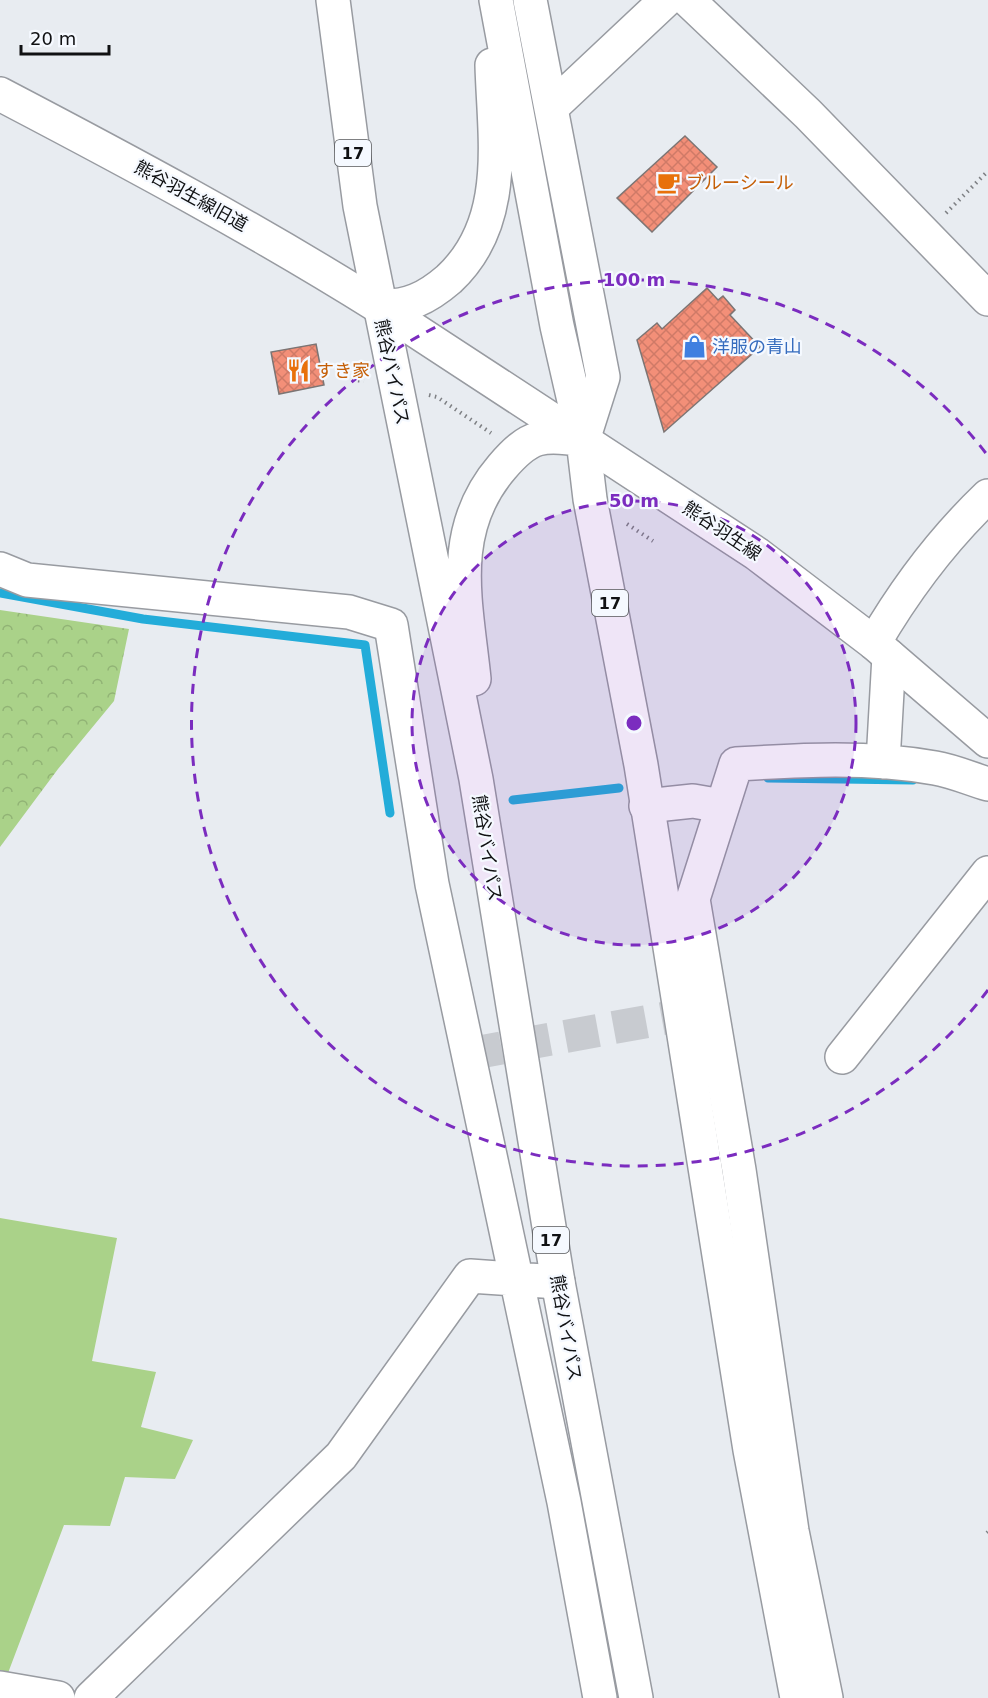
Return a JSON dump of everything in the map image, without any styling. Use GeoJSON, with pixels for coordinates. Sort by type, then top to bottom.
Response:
{"type":"FeatureCollection","features":[{"type":"Feature","properties":{"kind":"main road","name":"熊谷バイパス"},"geometry":{"type":"LineString","coordinates":[[333,0],[360,206],[378,306],[476,779],[558,1282],[636,1698]]}},
{"type":"Feature","properties":{"kind":"main road"},"geometry":{"type":"LineString","coordinates":[[378,306],[398,307],[413,304],[440,286],[473,250],[484,227],[494,195],[496,165],[490,0]]}},
{"type":"Feature","properties":{"kind":"main road","name":"17"},"geometry":{"type":"LineString","coordinates":[[496,0],[557,326],[583,440],[590,499],[646,806],[750,1450],[797,1698]]}},
{"type":"Feature","properties":{"kind":"main road"},"geometry":{"type":"LineString","coordinates":[[476,779],[474,686],[463,566],[471,517],[482,492],[516,450],[527,442],[549,435],[583,440],[603,377],[530,0]]}},
{"type":"Feature","properties":{"kind":"main road"},"geometry":{"type":"LineString","coordinates":[[551,108],[666,0]]}},
{"type":"Feature","properties":{"kind":"main road"},"geometry":{"type":"LineString","coordinates":[[688,0],[808,114],[926,232],[988,299]]}},
{"type":"Feature","properties":{"kind":"main road","name":"熊谷羽生線旧道"},"geometry":{"type":"LineString","coordinates":[[0,94],[185,191],[378,306]]}},
{"type":"Feature","properties":{"kind":"main road","name":"熊谷羽生線"},"geometry":{"type":"LineString","coordinates":[[378,306],[757,555],[882,649],[988,741]]}},
{"type":"Feature","properties":{"kind":"main road"},"geometry":{"type":"LineString","coordinates":[[883,762],[882,649],[899,600],[954,529],[988,496]]}},
{"type":"Feature","properties":{"kind":"main road"},"geometry":{"type":"LineString","coordinates":[[0,569],[27,580],[349,612],[391,625],[432,884],[514,1280],[564,1502],[600,1698]]}},
{"type":"Feature","properties":{"kind":"main road"},"geometry":{"type":"LineString","coordinates":[[826,1698],[792,1531],[739,1170],[693,899],[736,764],[824,759],[883,762],[936,768],[988,784]]}},
{"type":"Feature","properties":{"kind":"main road"},"geometry":{"type":"LineString","coordinates":[[646,806],[693,801],[722,806]]}},
{"type":"Feature","properties":{"kind":"main road"},"geometry":{"type":"LineString","coordinates":[[842,1057],[988,873]]}},
{"type":"Feature","properties":{"kind":"main road"},"geometry":{"type":"LineString","coordinates":[[91,1698],[341,1456],[470,1276],[558,1282]]}},
{"type":"Feature","properties":{"kind":"main road"},"geometry":{"type":"LineString","coordinates":[[0,1688],[58,1698]]}},
{"type":"Feature","properties":{"kind":"path"},"geometry":{"type":"LineString","coordinates":[[926,232],[988,171]]}},
{"type":"Feature","properties":{"kind":"path"},"geometry":{"type":"LineString","coordinates":[[423,393],[437,397],[492,434]]}},
{"type":"Feature","properties":{"kind":"path"},"geometry":{"type":"LineString","coordinates":[[627,524],[653,541]]}},
{"type":"Feature","properties":{"kind":"green space"},"geometry":{"type":"Polygon","coordinates":[[[0,610],[129,629],[114,701],[58,769],[0,847],[0,610]]]}},
{"type":"Feature","properties":{"kind":"green space"},"geometry":{"type":"Polygon","coordinates":[[[0,1218],[117,1238],[92,1361],[156,1372],[141,1427],[193,1440],[175,1479],[125,1477],[110,1526],[64,1525],[8,1673],[0,1670],[0,1218]]]}},
{"type":"Feature","properties":{"kind":"building","name":"ブルーシール"},"geometry":{"type":"Polygon","coordinates":[[[685,136],[717,167],[652,232],[617,198],[685,136]]]}},
{"type":"Feature","properties":{"kind":"building"},"geometry":{"type":"Polygon","coordinates":[[[707,288],[718,300],[723,296],[735,310],[730,315],[760,347],[664,432],[637,340],[657,323],[662,329],[707,288]]]}},
{"type":"Feature","properties":{"kind":"building"},"geometry":{"type":"Polygon","coordinates":[[[316,344],[324,385],[279,394],[271,352],[316,344]]]}},
{"type":"Feature","properties":{"kind":"waterway"},"geometry":{"type":"LineString","coordinates":[[0,593],[143,619],[365,645],[390,813]]}},
{"type":"Feature","properties":{"kind":"waterway"},"geometry":{"type":"LineString","coordinates":[[768,778],[913,780]]}},
{"type":"Feature","properties":{"kind":"waterway"},"geometry":{"type":"LineString","coordinates":[[513,800],[619,788]]}},
{"type":"Feature","properties":{"kind":"tunnel"},"geometry":{"type":"LineString","coordinates":[[469,1054],[710,1010]]}},
{"type":"Feature","properties":{"kind":"place","name":"ブルーシール"},"geometry":{"type":"Point","coordinates":[668,183]}},
{"type":"Feature","properties":{"kind":"place","name":"洋服の青山"},"geometry":{"type":"Point","coordinates":[694,347]}},
{"type":"Feature","properties":{"kind":"place","name":"すき家"},"geometry":{"type":"Point","coordinates":[298,371]}}]}
